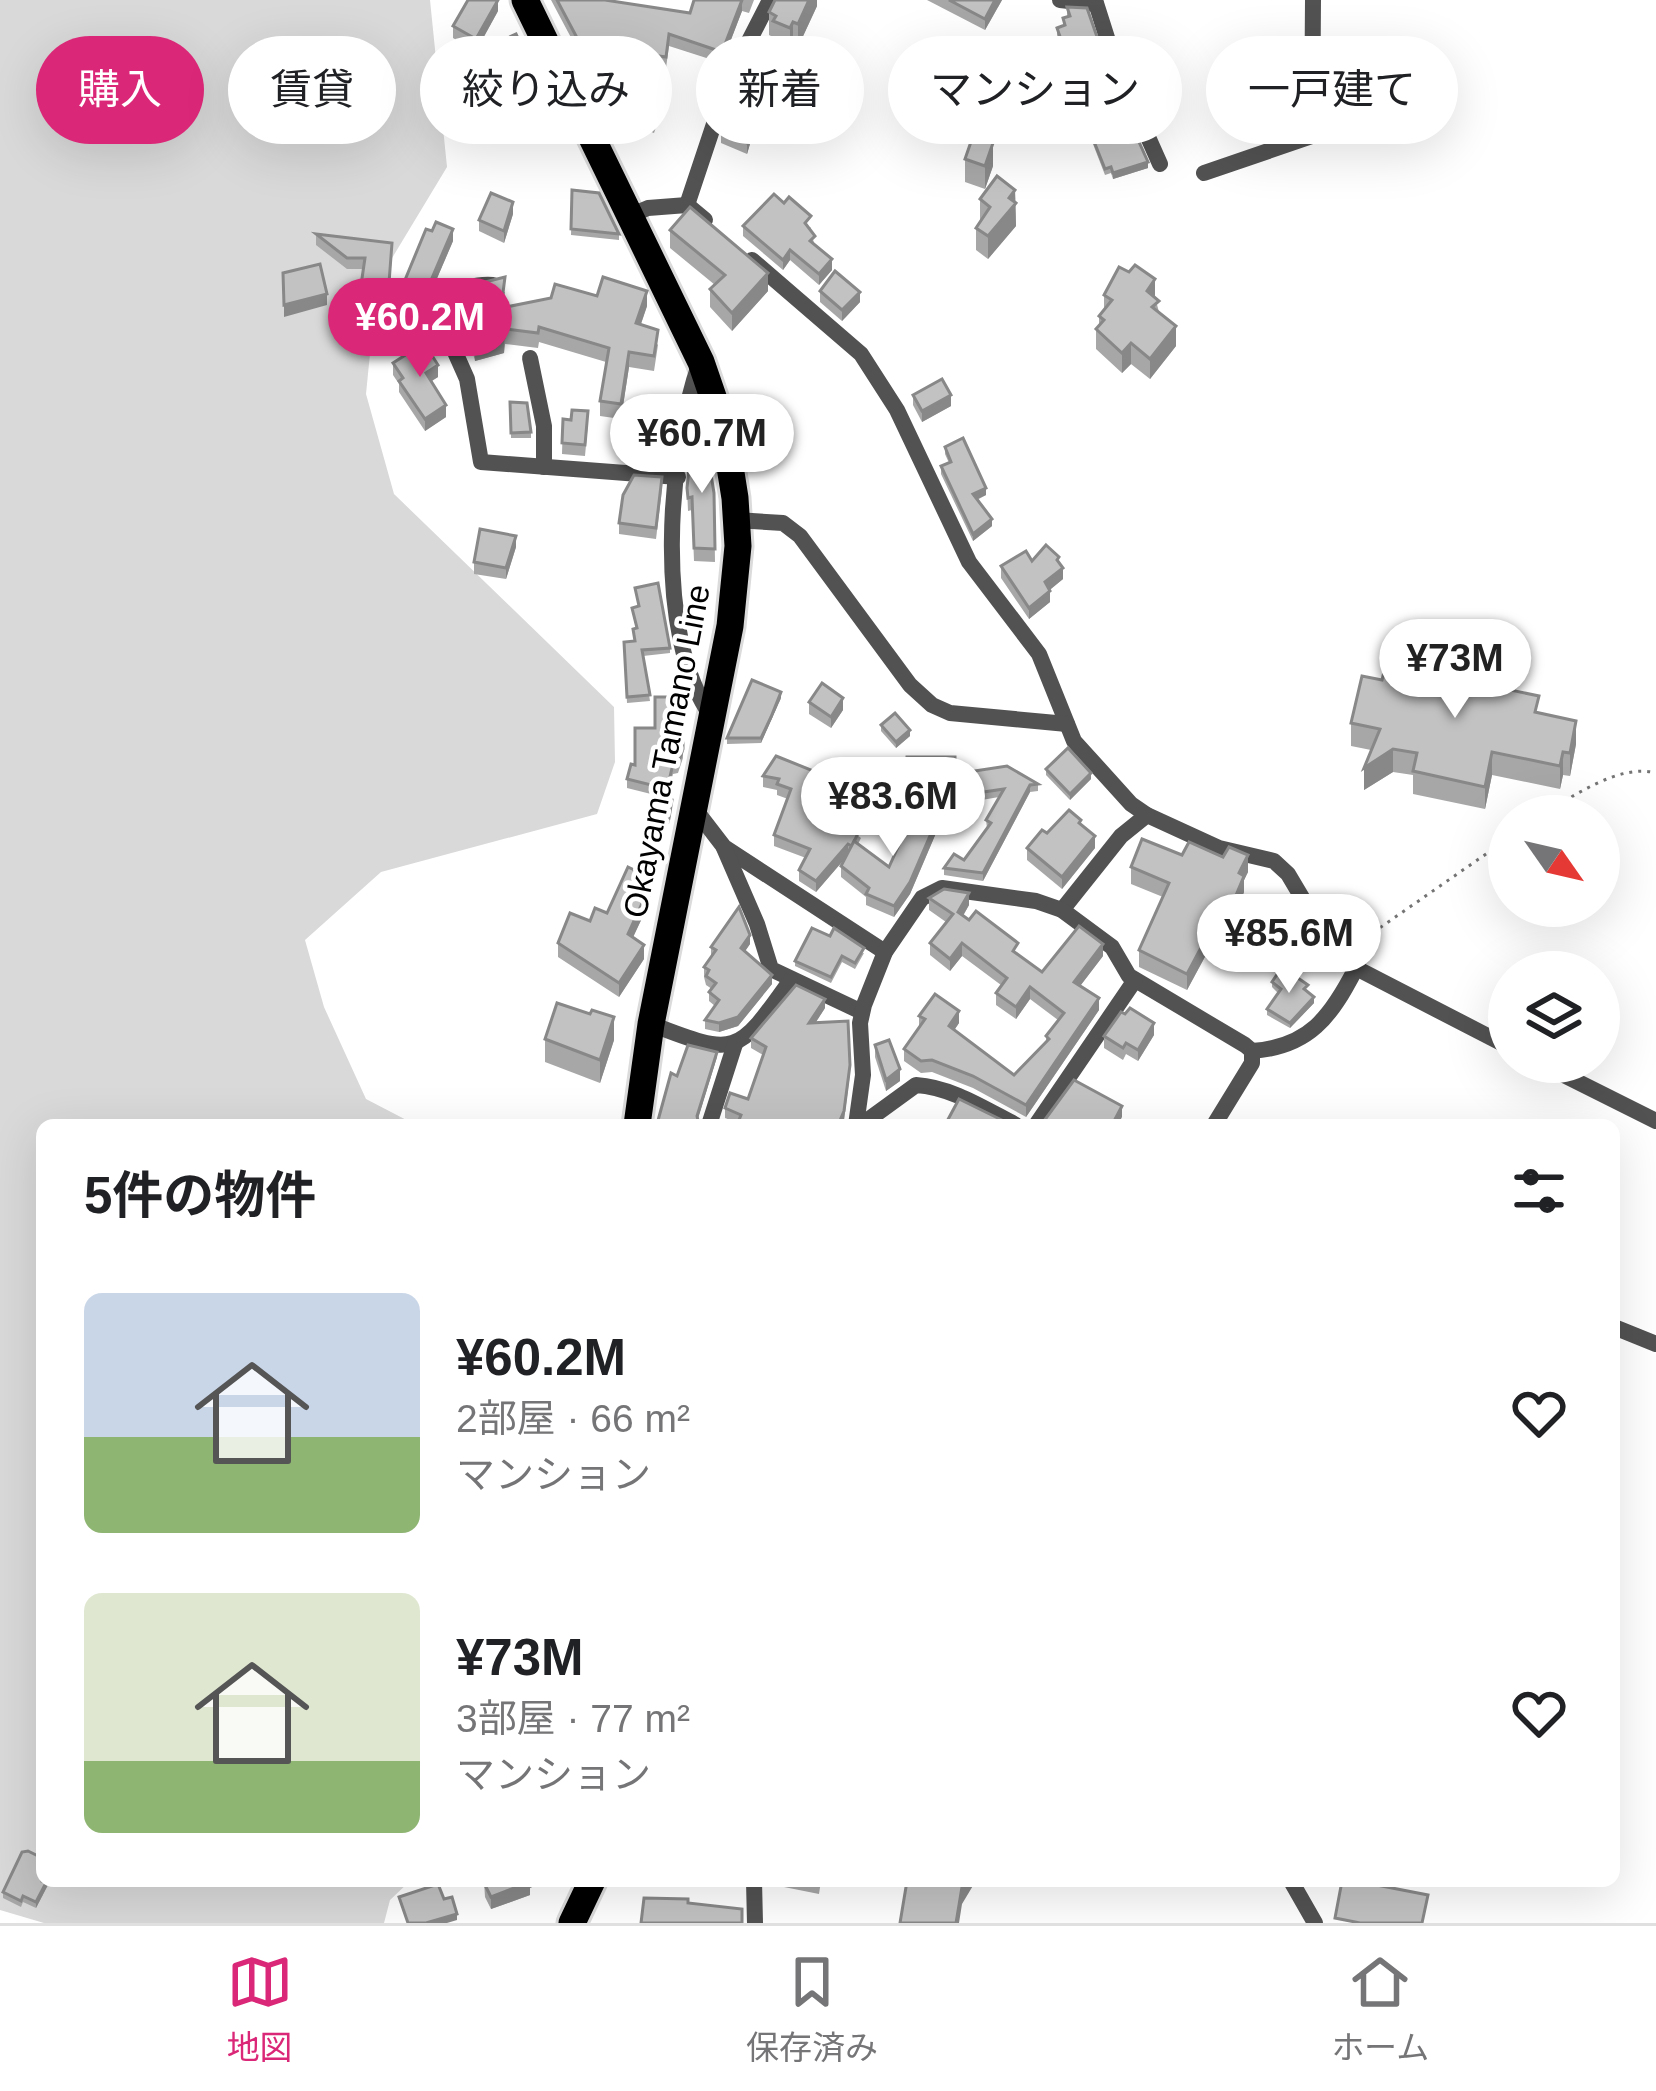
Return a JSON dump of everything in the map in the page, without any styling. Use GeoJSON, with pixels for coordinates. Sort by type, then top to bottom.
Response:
{"type":"FeatureCollection","features":[{"type":"Feature","properties":{"kind":"main road","name":"Okayama Tamano Line"},"geometry":{"type":"LineString","coordinates":[[525,0],[700,362],[724,429],[736,520],[733,605],[651,1024],[638,1119]]}},
{"type":"Feature","properties":{"kind":"main road"},"geometry":{"type":"LineString","coordinates":[[572,1923],[589,1887]]}},
{"type":"Feature","properties":{"kind":"street"},"geometry":{"type":"LineString","coordinates":[[687,205],[728,82],[770,0]]}},
{"type":"Feature","properties":{"kind":"street"},"geometry":{"type":"LineString","coordinates":[[1060,0],[1096,2],[1115,63],[1160,164]]}},
{"type":"Feature","properties":{"kind":"street"},"geometry":{"type":"LineString","coordinates":[[1204,173],[1312,136],[1313,0]]}},
{"type":"Feature","properties":{"kind":"street"},"geometry":{"type":"LineString","coordinates":[[629,216],[648,208],[687,205],[724,236]]}},
{"type":"Feature","properties":{"kind":"street"},"geometry":{"type":"LineString","coordinates":[[742,251],[861,354],[897,410],[969,562],[1039,653],[1074,741],[1147,815],[1219,848],[1274,861],[1288,874],[1326,938],[1350,962],[1488,1036]]}},
{"type":"Feature","properties":{"kind":"street"},"geometry":{"type":"LineString","coordinates":[[493,285],[470,284],[463,289],[447,334],[466,379],[481,463],[678,477]]}},
{"type":"Feature","properties":{"kind":"street"},"geometry":{"type":"LineString","coordinates":[[530,358],[544,425],[544,467]]}},
{"type":"Feature","properties":{"kind":"street"},"geometry":{"type":"LineString","coordinates":[[700,362],[686,400],[670,574],[690,681],[712,716]]}},
{"type":"Feature","properties":{"kind":"street"},"geometry":{"type":"LineString","coordinates":[[736,520],[783,524],[800,536],[910,685],[932,705],[950,713],[1067,724]]}},
{"type":"Feature","properties":{"kind":"street"},"geometry":{"type":"LineString","coordinates":[[694,808],[724,847],[771,969],[862,1012]]}},
{"type":"Feature","properties":{"kind":"street"},"geometry":{"type":"LineString","coordinates":[[1062,910],[1120,836],[1147,815]]}},
{"type":"Feature","properties":{"kind":"street"},"geometry":{"type":"LineString","coordinates":[[724,847],[884,952]]}},
{"type":"Feature","properties":{"kind":"street"},"geometry":{"type":"LineString","coordinates":[[859,1119],[862,1012],[884,952],[922,898],[942,888],[1049,903],[1112,947],[1123,970],[1135,980],[1252,1051],[1301,1040],[1334,1006],[1350,962]]}},
{"type":"Feature","properties":{"kind":"street"},"geometry":{"type":"LineString","coordinates":[[1040,1119],[1135,980]]}},
{"type":"Feature","properties":{"kind":"street"},"geometry":{"type":"LineString","coordinates":[[651,1024],[701,1043],[735,1044],[764,1019],[790,981]]}},
{"type":"Feature","properties":{"kind":"street"},"geometry":{"type":"LineString","coordinates":[[711,1119],[735,1044]]}},
{"type":"Feature","properties":{"kind":"street"},"geometry":{"type":"LineString","coordinates":[[1218,1119],[1252,1063],[1252,1051]]}},
{"type":"Feature","properties":{"kind":"street"},"geometry":{"type":"LineString","coordinates":[[1580,1083],[1656,1121]]}},
{"type":"Feature","properties":{"kind":"street"},"geometry":{"type":"LineString","coordinates":[[866,1119],[916,1084],[946,1091],[1004,1119]]}},
{"type":"Feature","properties":{"kind":"street"},"geometry":{"type":"LineString","coordinates":[[1620,1329],[1656,1344]]}},
{"type":"Feature","properties":{"kind":"street"},"geometry":{"type":"LineString","coordinates":[[754,1887],[755,1923]]}},
{"type":"Feature","properties":{"kind":"street"},"geometry":{"type":"LineString","coordinates":[[1294,1887],[1315,1923]]}},
{"type":"Feature","properties":{"kind":"path"},"geometry":{"type":"LineString","coordinates":[[1578,795],[1635,770],[1656,773]]}},
{"type":"Feature","properties":{"kind":"path"},"geometry":{"type":"LineString","coordinates":[[1350,962],[1488,854]]}},
{"type":"Feature","properties":{"kind":"shaded area"},"geometry":{"type":"Polygon","coordinates":[[[0,0],[430,0],[434,36],[420,36],[420,144],[445,144],[447,167],[377,283],[366,394],[394,494],[614,707],[615,762],[597,814],[381,872],[305,940],[324,1007],[366,1099],[404,1119],[36,1119],[36,1887],[404,1887],[390,1900],[384,1923],[44,1923],[0,1910],[0,0]]]}},
{"type":"Feature","properties":{"kind":"building"},"geometry":{"type":"Polygon","coordinates":[[[468,0],[498,0],[478,36],[453,26],[468,0]]]}},
{"type":"Feature","properties":{"kind":"building"},"geometry":{"type":"Polygon","coordinates":[[[557,0],[605,0],[690,13],[694,0],[742,0],[728,36],[696,36],[696,43],[669,34],[576,36],[557,0]]]}},
{"type":"Feature","properties":{"kind":"building"},"geometry":{"type":"Polygon","coordinates":[[[775,0],[809,0],[798,24],[793,22],[790,28],[773,21],[776,16],[769,12],[775,0]]]}},
{"type":"Feature","properties":{"kind":"building"},"geometry":{"type":"Polygon","coordinates":[[[949,0],[995,0],[985,19],[949,0]]]}},
{"type":"Feature","properties":{"kind":"building"},"geometry":{"type":"Polygon","coordinates":[[[1067,7],[1087,8],[1097,36],[1060,36],[1057,28],[1070,16],[1067,7]]]}},
{"type":"Feature","properties":{"kind":"building"},"geometry":{"type":"Polygon","coordinates":[[[970,144],[993,144],[985,166],[965,159],[970,144]]]}},
{"type":"Feature","properties":{"kind":"building"},"geometry":{"type":"Polygon","coordinates":[[[1095,144],[1140,144],[1148,162],[1113,173],[1111,167],[1105,169],[1095,144]]]}},
{"type":"Feature","properties":{"kind":"building"},"geometry":{"type":"Polygon","coordinates":[[[997,176],[1015,190],[1009,198],[1016,203],[988,236],[976,228],[990,207],[980,199],[997,176]]]}},
{"type":"Feature","properties":{"kind":"building"},"geometry":{"type":"Polygon","coordinates":[[[572,190],[599,193],[619,234],[571,229],[572,190]]]}},
{"type":"Feature","properties":{"kind":"building"},"geometry":{"type":"Polygon","coordinates":[[[491,193],[513,202],[504,231],[479,220],[491,193]]]}},
{"type":"Feature","properties":{"kind":"building"},"geometry":{"type":"Polygon","coordinates":[[[774,194],[784,203],[789,197],[811,216],[805,223],[815,236],[810,241],[832,259],[819,274],[790,250],[783,260],[743,226],[774,194]]]}},
{"type":"Feature","properties":{"kind":"building"},"geometry":{"type":"Polygon","coordinates":[[[690,207],[768,273],[732,313],[710,289],[725,275],[670,230],[690,207]]]}},
{"type":"Feature","properties":{"kind":"building"},"geometry":{"type":"Polygon","coordinates":[[[436,222],[453,229],[429,285],[423,288],[405,280],[426,229],[432,231],[436,222]]]}},
{"type":"Feature","properties":{"kind":"building"},"geometry":{"type":"Polygon","coordinates":[[[316,234],[392,243],[388,296],[360,292],[365,258],[347,258],[316,234]]]}},
{"type":"Feature","properties":{"kind":"building"},"geometry":{"type":"Polygon","coordinates":[[[320,264],[327,294],[284,305],[283,273],[320,264]]]}},
{"type":"Feature","properties":{"kind":"building"},"geometry":{"type":"Polygon","coordinates":[[[1135,265],[1155,279],[1147,291],[1159,301],[1152,307],[1176,326],[1150,359],[1131,343],[1122,353],[1096,329],[1104,320],[1099,316],[1112,300],[1104,295],[1119,267],[1129,272],[1135,265]]]}},
{"type":"Feature","properties":{"kind":"building"},"geometry":{"type":"Polygon","coordinates":[[[835,271],[860,292],[842,310],[820,291],[835,271]]]}},
{"type":"Feature","properties":{"kind":"building"},"geometry":{"type":"Polygon","coordinates":[[[505,277],[501,308],[551,298],[555,284],[597,296],[603,277],[647,291],[636,323],[658,330],[654,356],[629,352],[621,404],[600,401],[609,348],[539,327],[538,333],[505,329],[504,338],[475,346],[464,303],[468,291],[479,293],[481,283],[505,277]]]}},
{"type":"Feature","properties":{"kind":"building"},"geometry":{"type":"Polygon","coordinates":[[[424,343],[438,365],[426,373],[446,405],[425,419],[399,381],[403,378],[393,363],[424,343]]]}},
{"type":"Feature","properties":{"kind":"building"},"geometry":{"type":"Polygon","coordinates":[[[942,379],[951,395],[922,411],[913,395],[942,379]]]}},
{"type":"Feature","properties":{"kind":"building"},"geometry":{"type":"Polygon","coordinates":[[[510,402],[527,403],[531,432],[511,433],[510,402]]]}},
{"type":"Feature","properties":{"kind":"building"},"geometry":{"type":"Polygon","coordinates":[[[572,410],[588,411],[585,445],[562,443],[563,419],[571,420],[572,410]]]}},
{"type":"Feature","properties":{"kind":"building"},"geometry":{"type":"Polygon","coordinates":[[[705,438],[714,493],[715,549],[694,548],[692,497],[688,498],[687,488],[692,440],[705,438]]]}},
{"type":"Feature","properties":{"kind":"building"},"geometry":{"type":"Polygon","coordinates":[[[963,438],[986,488],[973,494],[992,519],[973,534],[941,466],[951,462],[945,447],[963,438]]]}},
{"type":"Feature","properties":{"kind":"building"},"geometry":{"type":"Polygon","coordinates":[[[634,475],[662,477],[656,528],[619,523],[623,495],[634,475]]]}},
{"type":"Feature","properties":{"kind":"building"},"geometry":{"type":"Polygon","coordinates":[[[480,529],[516,536],[506,568],[474,562],[480,529]]]}},
{"type":"Feature","properties":{"kind":"building"},"geometry":{"type":"Polygon","coordinates":[[[1046,545],[1063,568],[1045,582],[1050,591],[1029,608],[1001,566],[1026,551],[1032,561],[1046,545]]]}},
{"type":"Feature","properties":{"kind":"building"},"geometry":{"type":"Polygon","coordinates":[[[658,583],[670,648],[642,650],[650,695],[627,697],[624,642],[635,641],[632,608],[639,606],[635,588],[658,583]]]}},
{"type":"Feature","properties":{"kind":"building"},"geometry":{"type":"Polygon","coordinates":[[[1418,631],[1424,672],[1539,696],[1535,712],[1576,721],[1570,753],[1563,752],[1560,766],[1492,752],[1485,787],[1413,771],[1417,753],[1393,749],[1364,768],[1380,729],[1351,723],[1362,676],[1382,680],[1386,663],[1406,668],[1401,634],[1418,631]]]}},
{"type":"Feature","properties":{"kind":"building"},"geometry":{"type":"Polygon","coordinates":[[[752,680],[781,692],[771,717],[761,738],[727,738],[752,680]]]}},
{"type":"Feature","properties":{"kind":"building"},"geometry":{"type":"Polygon","coordinates":[[[822,683],[843,698],[831,717],[809,702],[822,683]]]}},
{"type":"Feature","properties":{"kind":"building"},"geometry":{"type":"Polygon","coordinates":[[[655,697],[675,697],[678,719],[683,719],[683,749],[678,764],[673,764],[667,789],[627,779],[631,764],[635,765],[635,728],[655,728],[655,697]]]}},
{"type":"Feature","properties":{"kind":"building"},"geometry":{"type":"Polygon","coordinates":[[[895,713],[910,730],[896,742],[881,725],[895,713]]]}},
{"type":"Feature","properties":{"kind":"building"},"geometry":{"type":"Polygon","coordinates":[[[1068,748],[1091,773],[1070,794],[1046,769],[1068,748]]]}},
{"type":"Feature","properties":{"kind":"building"},"geometry":{"type":"Polygon","coordinates":[[[776,756],[826,776],[815,804],[861,827],[852,846],[848,844],[816,881],[799,870],[810,849],[774,835],[791,789],[777,784],[779,779],[763,776],[776,756]]]}},
{"type":"Feature","properties":{"kind":"building"},"geometry":{"type":"Polygon","coordinates":[[[907,757],[955,757],[955,774],[1007,766],[1038,784],[1030,785],[983,873],[944,868],[954,854],[964,860],[991,823],[986,820],[1004,789],[970,794],[906,790],[907,757]]]}},
{"type":"Feature","properties":{"kind":"building"},"geometry":{"type":"Polygon","coordinates":[[[654,797],[672,800],[669,818],[651,815],[654,797]]]}},
{"type":"Feature","properties":{"kind":"building"},"geometry":{"type":"Polygon","coordinates":[[[913,804],[939,815],[910,882],[894,906],[866,894],[869,888],[841,866],[854,841],[889,867],[913,804]]]}},
{"type":"Feature","properties":{"kind":"building"},"geometry":{"type":"Polygon","coordinates":[[[1069,810],[1095,836],[1062,877],[1027,848],[1069,810]]]}},
{"type":"Feature","properties":{"kind":"building"},"geometry":{"type":"Polygon","coordinates":[[[1142,839],[1182,855],[1189,842],[1223,857],[1229,847],[1248,855],[1234,900],[1228,897],[1187,974],[1139,950],[1169,883],[1131,867],[1142,839]]]}},
{"type":"Feature","properties":{"kind":"building"},"geometry":{"type":"Polygon","coordinates":[[[628,867],[651,878],[651,884],[628,934],[644,945],[619,983],[558,943],[570,913],[590,921],[595,908],[607,913],[628,867]]]}},
{"type":"Feature","properties":{"kind":"building"},"geometry":{"type":"Polygon","coordinates":[[[944,889],[969,893],[958,912],[969,920],[976,911],[1018,943],[1013,951],[1042,972],[1079,926],[1103,944],[1074,982],[1099,998],[1026,1105],[973,1076],[932,1060],[921,1061],[904,1049],[935,994],[959,1011],[949,1026],[1014,1075],[1049,1039],[1046,1036],[1064,1013],[1030,987],[1016,1007],[996,993],[1007,978],[962,943],[950,959],[930,943],[953,914],[929,898],[944,889]]]}},
{"type":"Feature","properties":{"kind":"building"},"geometry":{"type":"Polygon","coordinates":[[[739,907],[750,935],[741,948],[772,975],[738,1017],[719,1023],[705,1020],[719,1000],[709,992],[716,983],[706,976],[709,970],[704,967],[716,950],[711,947],[739,907]]]}},
{"type":"Feature","properties":{"kind":"building"},"geometry":{"type":"Polygon","coordinates":[[[812,928],[830,936],[834,928],[864,948],[855,963],[842,956],[831,977],[795,961],[812,928]]]}},
{"type":"Feature","properties":{"kind":"building"},"geometry":{"type":"Polygon","coordinates":[[[1282,967],[1308,985],[1304,989],[1314,997],[1290,1023],[1267,1009],[1281,989],[1272,982],[1282,967]]]}},
{"type":"Feature","properties":{"kind":"building"},"geometry":{"type":"Polygon","coordinates":[[[796,985],[825,999],[809,1023],[848,1021],[850,1065],[841,1119],[739,1119],[741,1115],[725,1108],[730,1093],[748,1099],[766,1047],[751,1038],[796,985]]]}},
{"type":"Feature","properties":{"kind":"building"},"geometry":{"type":"Polygon","coordinates":[[[557,1003],[614,1017],[600,1060],[545,1039],[557,1003]]]}},
{"type":"Feature","properties":{"kind":"building"},"geometry":{"type":"Polygon","coordinates":[[[1130,1008],[1154,1023],[1138,1050],[1126,1043],[1123,1048],[1104,1036],[1121,1012],[1130,1008]]]}},
{"type":"Feature","properties":{"kind":"building"},"geometry":{"type":"Polygon","coordinates":[[[889,1040],[900,1069],[886,1080],[875,1045],[889,1040]]]}},
{"type":"Feature","properties":{"kind":"building"},"geometry":{"type":"Polygon","coordinates":[[[688,1045],[717,1052],[698,1119],[658,1119],[671,1073],[677,1076],[688,1045]]]}},
{"type":"Feature","properties":{"kind":"building"},"geometry":{"type":"Polygon","coordinates":[[[1074,1080],[1122,1106],[1115,1119],[1045,1119],[1074,1080]]]}},
{"type":"Feature","properties":{"kind":"building"},"geometry":{"type":"Polygon","coordinates":[[[959,1099],[1000,1119],[948,1119],[959,1099]]]}},
{"type":"Feature","properties":{"kind":"building"},"geometry":{"type":"Polygon","coordinates":[[[22,1852],[36,1855],[36,1887],[44,1887],[36,1902],[3,1892],[22,1852]]]}},
{"type":"Feature","properties":{"kind":"building"},"geometry":{"type":"Polygon","coordinates":[[[439,1887],[444,1899],[452,1897],[457,1914],[408,1923],[399,1897],[439,1887]]]}},
{"type":"Feature","properties":{"kind":"building"},"geometry":{"type":"Polygon","coordinates":[[[486,1887],[517,1887],[491,1897],[486,1887]]]}},
{"type":"Feature","properties":{"kind":"building"},"geometry":{"type":"Polygon","coordinates":[[[906,1887],[962,1887],[956,1923],[900,1923],[906,1887]]]}},
{"type":"Feature","properties":{"kind":"building"},"geometry":{"type":"Polygon","coordinates":[[[1341,1887],[1387,1887],[1428,1895],[1422,1923],[1335,1918],[1341,1887]]]}},
{"type":"Feature","properties":{"kind":"building"},"geometry":{"type":"Polygon","coordinates":[[[644,1898],[688,1899],[688,1903],[742,1909],[742,1923],[641,1923],[644,1898]]]}}]}
